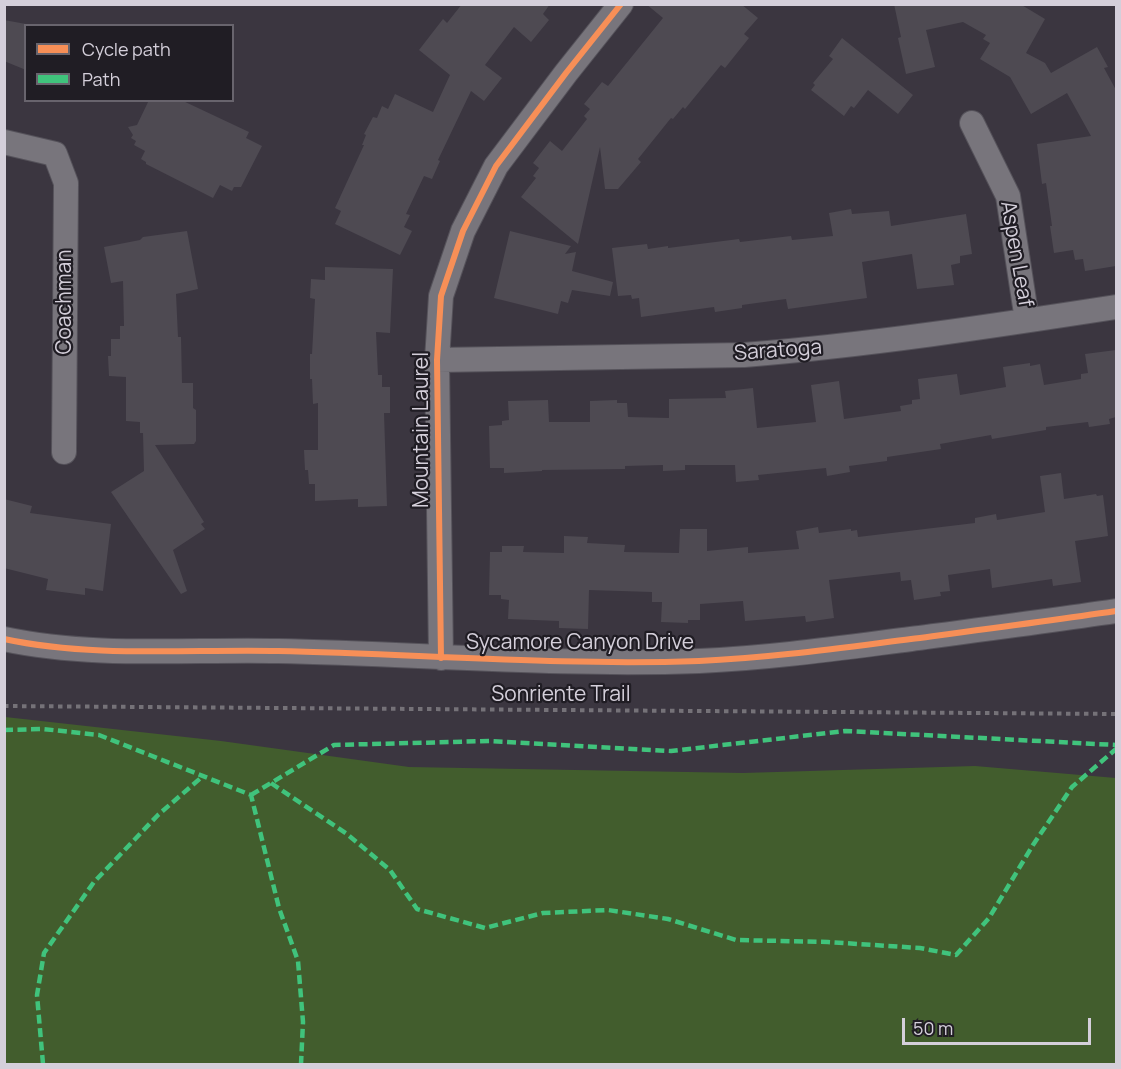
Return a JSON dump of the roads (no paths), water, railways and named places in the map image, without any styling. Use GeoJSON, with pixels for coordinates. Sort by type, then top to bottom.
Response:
{"type":"FeatureCollection","features":[{"type":"Feature","properties":{"kind":"street","name":"Mountain Laurel"},"geometry":{"type":"LineString","coordinates":[[441,658],[437,360],[441,296],[463,231],[496,166],[621,4]]}},
{"type":"Feature","properties":{"kind":"street","name":"Aspen Leaf"},"geometry":{"type":"LineString","coordinates":[[972,123],[1008,196],[1027,320]]}},
{"type":"Feature","properties":{"kind":"street","name":"Coachman"},"geometry":{"type":"LineString","coordinates":[[4,142],[55,154],[66,183],[64,452]]}},
{"type":"Feature","properties":{"kind":"street","name":"Saratoga"},"geometry":{"type":"LineString","coordinates":[[437,360],[744,355],[850,345],[1116,307]]}},
{"type":"Feature","properties":{"kind":"street","name":"Sycamore Canyon Drive"},"geometry":{"type":"LineString","coordinates":[[4,639],[36,646],[116,650],[279,651],[616,662],[700,661],[796,654],[1116,611]]}}]}
